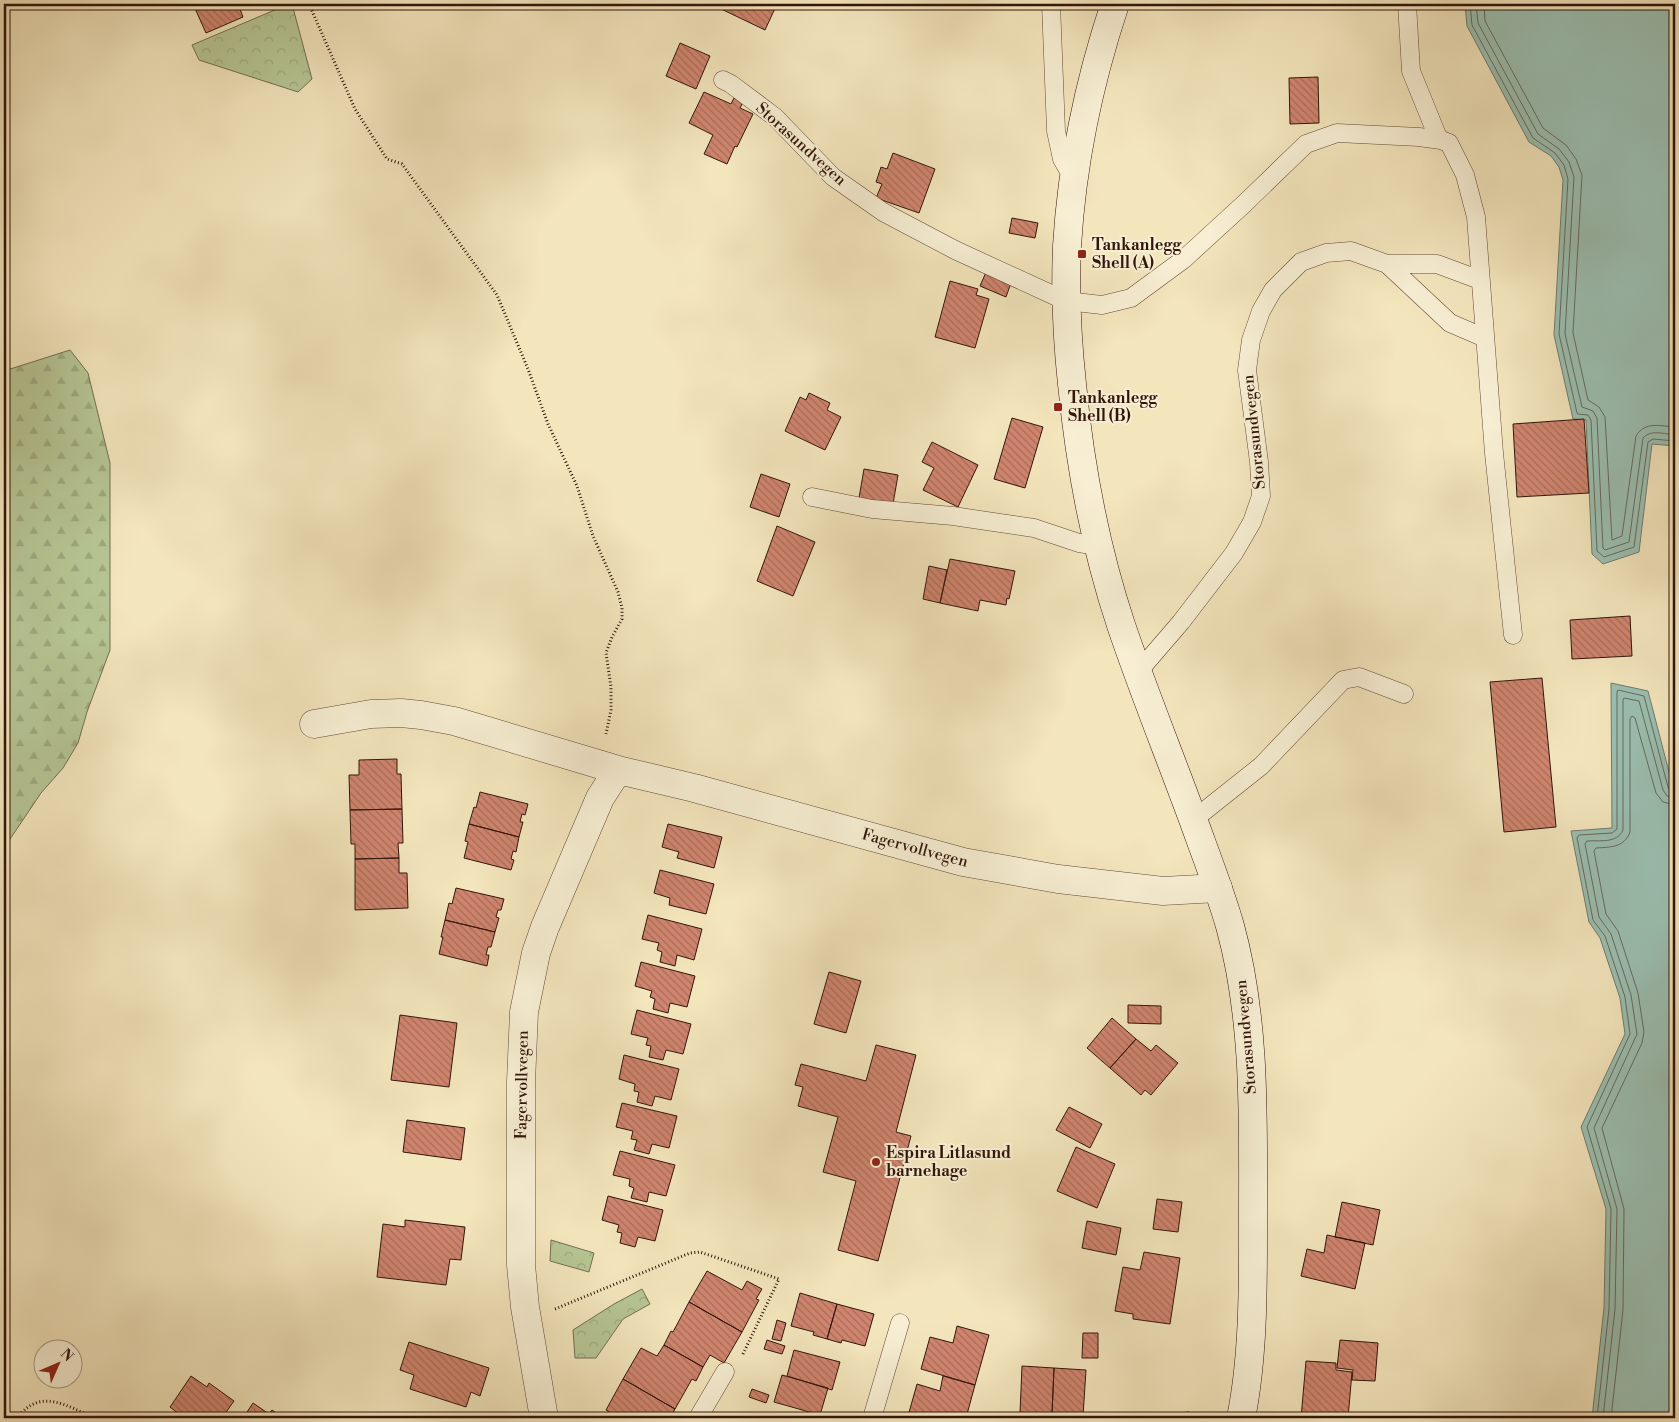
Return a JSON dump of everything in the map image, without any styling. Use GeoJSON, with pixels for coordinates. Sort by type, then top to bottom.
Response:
{"type":"FeatureCollection","features":[{"type":"Feature","properties":{"kind":"street","name":"Storasundvegen"},"geometry":{"type":"LineString","coordinates":[[1115,4],[1083,121],[1074,180],[1067,246],[1066,301],[1069,355],[1076,426],[1098,546],[1120,621],[1218,888],[1230,927],[1240,972],[1250,1050],[1253,1124],[1253,1279],[1248,1369],[1241,1418]]}},
{"type":"Feature","properties":{"kind":"street","name":"Fagervollvegen"},"geometry":{"type":"LineString","coordinates":[[314,724],[371,714],[401,713],[421,715],[454,721],[609,767],[694,788],[963,862],[1058,879],[1163,891],[1218,888]]}},
{"type":"Feature","properties":{"kind":"street","name":"Fagervollvegen"},"geometry":{"type":"LineString","coordinates":[[544,1418],[527,1321],[521,1265],[524,1012],[536,953],[545,927],[600,798],[609,767]]}},
{"type":"Feature","properties":{"kind":"lane"},"geometry":{"type":"LineString","coordinates":[[1051,4],[1056,131],[1062,159],[1074,180]]}},
{"type":"Feature","properties":{"kind":"lane"},"geometry":{"type":"LineString","coordinates":[[1407,4],[1411,70],[1437,135],[1441,140],[1449,143],[1465,174],[1476,217],[1494,453],[1513,635]]}},
{"type":"Feature","properties":{"kind":"lane","name":"Storasundvegen"},"geometry":{"type":"LineString","coordinates":[[723,80],[775,117],[833,177],[882,212],[955,250],[1066,301],[1102,305],[1131,298],[1184,259],[1306,144],[1337,133],[1441,140]]}},
{"type":"Feature","properties":{"kind":"lane","name":"Storasundvegen"},"geometry":{"type":"LineString","coordinates":[[1138,672],[1181,622],[1234,553],[1252,522],[1261,496],[1259,462],[1247,370],[1251,340],[1261,311],[1269,297],[1301,262],[1326,253],[1352,251],[1387,264],[1450,322],[1485,338]]}},
{"type":"Feature","properties":{"kind":"lane"},"geometry":{"type":"LineString","coordinates":[[1387,264],[1437,264],[1480,280]]}},
{"type":"Feature","properties":{"kind":"lane"},"geometry":{"type":"LineString","coordinates":[[812,497],[872,509],[953,516],[1034,528],[1079,543],[1098,546]]}},
{"type":"Feature","properties":{"kind":"lane"},"geometry":{"type":"LineString","coordinates":[[1193,820],[1261,766],[1343,680],[1359,677],[1404,694]]}},
{"type":"Feature","properties":{"kind":"lane"},"geometry":{"type":"LineString","coordinates":[[872,1418],[900,1323]]}},
{"type":"Feature","properties":{"kind":"lane"},"geometry":{"type":"LineString","coordinates":[[698,1418],[725,1372]]}},
{"type":"Feature","properties":{"kind":"path"},"geometry":{"type":"LineString","coordinates":[[309,4],[355,109],[370,133],[387,159],[402,164],[497,295],[528,369],[548,424],[577,486],[593,536],[618,592],[622,608],[622,619],[606,653],[611,687],[609,767]]}},
{"type":"Feature","properties":{"kind":"path"},"geometry":{"type":"LineString","coordinates":[[527,1321],[690,1253],[700,1252],[779,1280],[738,1365],[725,1372]]}},
{"type":"Feature","properties":{"kind":"path"},"geometry":{"type":"LineString","coordinates":[[17,1418],[36,1402],[44,1400],[55,1402],[95,1418]]}},
{"type":"Feature","properties":{"kind":"green space"},"geometry":{"type":"Polygon","coordinates":[[[292,4],[312,79],[298,92],[199,60],[192,45],[292,4]]]}},
{"type":"Feature","properties":{"kind":"green space"},"geometry":{"type":"Polygon","coordinates":[[[70,350],[88,373],[110,463],[110,650],[87,712],[78,743],[63,768],[41,793],[4,848],[4,371],[70,350]]]}},
{"type":"Feature","properties":{"kind":"green space"},"geometry":{"type":"Polygon","coordinates":[[[551,1240],[594,1253],[589,1272],[550,1261],[551,1240]]]}},
{"type":"Feature","properties":{"kind":"green space"},"geometry":{"type":"Polygon","coordinates":[[[642,1289],[650,1304],[623,1319],[596,1358],[575,1358],[573,1330],[642,1289]]]}},
{"type":"Feature","properties":{"kind":"water"},"geometry":{"type":"Polygon","coordinates":[[[1465,4],[1675,4],[1675,446],[1652,444],[1639,552],[1603,564],[1592,554],[1586,420],[1573,419],[1554,335],[1563,180],[1559,167],[1551,156],[1529,142],[1467,26],[1465,4]]]}},
{"type":"Feature","properties":{"kind":"water"},"geometry":{"type":"Polygon","coordinates":[[[1611,683],[1648,691],[1675,795],[1675,1418],[1592,1418],[1604,1308],[1606,1209],[1581,1127],[1625,1034],[1620,998],[1600,938],[1589,922],[1571,831],[1612,828],[1611,683]]]}},
{"type":"Feature","properties":{"kind":"building"},"geometry":{"type":"Polygon","coordinates":[[[193,4],[238,4],[243,17],[206,33],[193,4]]]}},
{"type":"Feature","properties":{"kind":"building"},"geometry":{"type":"Polygon","coordinates":[[[719,4],[777,4],[765,30],[717,7],[719,4]]]}},
{"type":"Feature","properties":{"kind":"building"},"geometry":{"type":"Polygon","coordinates":[[[680,43],[710,56],[696,89],[666,76],[680,43]]]}},
{"type":"Feature","properties":{"kind":"building"},"geometry":{"type":"Polygon","coordinates":[[[1318,77],[1319,123],[1290,124],[1289,78],[1318,77]]]}},
{"type":"Feature","properties":{"kind":"building"},"geometry":{"type":"Polygon","coordinates":[[[704,92],[731,104],[734,98],[743,102],[740,108],[753,114],[727,164],[704,154],[713,135],[689,123],[704,92]]]}},
{"type":"Feature","properties":{"kind":"building"},"geometry":{"type":"Polygon","coordinates":[[[893,153],[935,169],[919,213],[876,198],[882,184],[876,182],[881,167],[887,169],[893,153]]]}},
{"type":"Feature","properties":{"kind":"building"},"geometry":{"type":"Polygon","coordinates":[[[1012,218],[1038,223],[1035,238],[1009,233],[1012,218]]]}},
{"type":"Feature","properties":{"kind":"building"},"geometry":{"type":"Polygon","coordinates":[[[987,270],[1012,280],[1006,297],[980,286],[987,270]]]}},
{"type":"Feature","properties":{"kind":"building"},"geometry":{"type":"Polygon","coordinates":[[[950,281],[978,289],[976,295],[989,299],[975,348],[935,337],[950,281]]]}},
{"type":"Feature","properties":{"kind":"building"},"geometry":{"type":"Polygon","coordinates":[[[809,393],[830,403],[827,410],[841,417],[825,450],[785,431],[800,397],[806,400],[809,393]]]}},
{"type":"Feature","properties":{"kind":"building"},"geometry":{"type":"Polygon","coordinates":[[[1012,418],[1043,427],[1025,488],[994,479],[1012,418]]]}},
{"type":"Feature","properties":{"kind":"building"},"geometry":{"type":"Polygon","coordinates":[[[1584,419],[1589,493],[1517,497],[1513,424],[1584,419]]]}},
{"type":"Feature","properties":{"kind":"building"},"geometry":{"type":"Polygon","coordinates":[[[932,442],[978,465],[958,507],[923,490],[934,468],[922,462],[932,442]]]}},
{"type":"Feature","properties":{"kind":"building"},"geometry":{"type":"Polygon","coordinates":[[[864,469],[898,475],[893,504],[859,498],[864,469]]]}},
{"type":"Feature","properties":{"kind":"building"},"geometry":{"type":"Polygon","coordinates":[[[761,474],[790,484],[779,517],[750,507],[761,474]]]}},
{"type":"Feature","properties":{"kind":"building"},"geometry":{"type":"Polygon","coordinates":[[[777,526],[815,542],[793,596],[757,581],[777,526]]]}},
{"type":"Feature","properties":{"kind":"building"},"geometry":{"type":"Polygon","coordinates":[[[950,559],[1015,571],[1006,605],[980,600],[978,611],[940,603],[950,559]]]}},
{"type":"Feature","properties":{"kind":"building"},"geometry":{"type":"Polygon","coordinates":[[[929,566],[947,570],[940,603],[923,599],[929,566]]]}},
{"type":"Feature","properties":{"kind":"building"},"geometry":{"type":"Polygon","coordinates":[[[1630,616],[1632,656],[1572,659],[1570,620],[1630,616]]]}},
{"type":"Feature","properties":{"kind":"building"},"geometry":{"type":"Polygon","coordinates":[[[1542,678],[1556,827],[1504,832],[1490,682],[1542,678]]]}},
{"type":"Feature","properties":{"kind":"building"},"geometry":{"type":"Polygon","coordinates":[[[397,759],[397,774],[401,774],[402,809],[350,810],[349,775],[359,775],[359,760],[397,759]]]}},
{"type":"Feature","properties":{"kind":"building"},"geometry":{"type":"Polygon","coordinates":[[[480,792],[528,804],[525,815],[522,814],[520,822],[523,822],[519,837],[469,824],[480,792]]]}},
{"type":"Feature","properties":{"kind":"building"},"geometry":{"type":"Polygon","coordinates":[[[402,809],[403,843],[398,843],[399,858],[355,859],[355,844],[351,844],[350,810],[402,809]]]}},
{"type":"Feature","properties":{"kind":"building"},"geometry":{"type":"Polygon","coordinates":[[[469,824],[519,837],[516,852],[513,851],[511,859],[514,860],[511,870],[464,858],[468,842],[465,841],[469,824]]]}},
{"type":"Feature","properties":{"kind":"building"},"geometry":{"type":"Polygon","coordinates":[[[668,824],[722,837],[714,868],[677,858],[679,852],[662,847],[668,824]]]}},
{"type":"Feature","properties":{"kind":"building"},"geometry":{"type":"Polygon","coordinates":[[[399,858],[399,873],[407,873],[408,908],[355,910],[355,859],[399,858]]]}},
{"type":"Feature","properties":{"kind":"building"},"geometry":{"type":"Polygon","coordinates":[[[660,870],[714,884],[706,914],[669,905],[670,898],[654,893],[660,870]]]}},
{"type":"Feature","properties":{"kind":"building"},"geometry":{"type":"Polygon","coordinates":[[[456,888],[504,899],[501,910],[498,910],[496,917],[499,918],[495,932],[445,920],[449,903],[452,904],[456,888]]]}},
{"type":"Feature","properties":{"kind":"building"},"geometry":{"type":"Polygon","coordinates":[[[648,915],[702,929],[694,960],[677,955],[675,966],[660,962],[662,952],[657,950],[659,943],[642,939],[648,915]]]}},
{"type":"Feature","properties":{"kind":"building"},"geometry":{"type":"Polygon","coordinates":[[[445,920],[495,932],[491,947],[488,947],[486,955],[489,955],[487,966],[439,954],[445,920]]]}},
{"type":"Feature","properties":{"kind":"building"},"geometry":{"type":"Polygon","coordinates":[[[641,962],[695,976],[687,1007],[670,1003],[668,1013],[653,1009],[655,999],[650,997],[652,991],[635,986],[641,962]]]}},
{"type":"Feature","properties":{"kind":"building"},"geometry":{"type":"Polygon","coordinates":[[[829,972],[861,981],[846,1033],[814,1024],[829,972]]]}},
{"type":"Feature","properties":{"kind":"building"},"geometry":{"type":"Polygon","coordinates":[[[1128,1005],[1161,1006],[1161,1024],[1128,1023],[1128,1005]]]}},
{"type":"Feature","properties":{"kind":"building"},"geometry":{"type":"Polygon","coordinates":[[[637,1010],[691,1024],[683,1054],[666,1050],[663,1060],[649,1057],[651,1046],[646,1045],[648,1038],[631,1034],[637,1010]]]}},
{"type":"Feature","properties":{"kind":"building"},"geometry":{"type":"Polygon","coordinates":[[[400,1015],[457,1023],[449,1087],[391,1080],[400,1015]]]}},
{"type":"Feature","properties":{"kind":"building"},"geometry":{"type":"Polygon","coordinates":[[[1112,1018],[1136,1039],[1110,1068],[1087,1048],[1112,1018]]]}},
{"type":"Feature","properties":{"kind":"building"},"geometry":{"type":"Polygon","coordinates":[[[1136,1039],[1151,1051],[1156,1045],[1178,1063],[1151,1095],[1145,1090],[1141,1095],[1110,1068],[1136,1039]]]}},
{"type":"Feature","properties":{"kind":"building"},"geometry":{"type":"Polygon","coordinates":[[[876,1045],[916,1055],[896,1132],[911,1136],[878,1261],[838,1250],[856,1181],[823,1172],[838,1117],[798,1106],[803,1087],[795,1085],[801,1064],[866,1081],[876,1045]]]}},
{"type":"Feature","properties":{"kind":"building"},"geometry":{"type":"Polygon","coordinates":[[[624,1055],[679,1069],[671,1100],[655,1096],[652,1106],[637,1102],[639,1092],[634,1091],[635,1084],[619,1079],[624,1055]]]}},
{"type":"Feature","properties":{"kind":"building"},"geometry":{"type":"Polygon","coordinates":[[[622,1103],[677,1116],[669,1148],[652,1144],[649,1154],[634,1150],[637,1140],[631,1139],[633,1131],[616,1127],[622,1103]]]}},
{"type":"Feature","properties":{"kind":"building"},"geometry":{"type":"Polygon","coordinates":[[[1069,1107],[1102,1124],[1090,1148],[1056,1130],[1069,1107]]]}},
{"type":"Feature","properties":{"kind":"building"},"geometry":{"type":"Polygon","coordinates":[[[407,1120],[465,1128],[461,1160],[403,1152],[407,1120]]]}},
{"type":"Feature","properties":{"kind":"building"},"geometry":{"type":"Polygon","coordinates":[[[1076,1147],[1115,1164],[1097,1208],[1057,1191],[1076,1147]]]}},
{"type":"Feature","properties":{"kind":"building"},"geometry":{"type":"Polygon","coordinates":[[[620,1151],[675,1165],[666,1196],[649,1192],[647,1202],[631,1198],[634,1188],[629,1186],[630,1179],[613,1175],[620,1151]]]}},
{"type":"Feature","properties":{"kind":"building"},"geometry":{"type":"Polygon","coordinates":[[[608,1196],[663,1210],[655,1241],[638,1237],[635,1247],[620,1243],[622,1233],[617,1232],[619,1225],[602,1220],[608,1196]]]}},
{"type":"Feature","properties":{"kind":"building"},"geometry":{"type":"Polygon","coordinates":[[[1157,1199],[1182,1202],[1178,1232],[1153,1229],[1157,1199]]]}},
{"type":"Feature","properties":{"kind":"building"},"geometry":{"type":"Polygon","coordinates":[[[1342,1202],[1380,1210],[1373,1245],[1335,1237],[1342,1202]]]}},
{"type":"Feature","properties":{"kind":"building"},"geometry":{"type":"Polygon","coordinates":[[[405,1220],[465,1227],[461,1260],[450,1259],[446,1285],[377,1277],[383,1224],[405,1227],[405,1220]]]}},
{"type":"Feature","properties":{"kind":"building"},"geometry":{"type":"Polygon","coordinates":[[[1087,1221],[1121,1228],[1116,1255],[1082,1248],[1087,1221]]]}},
{"type":"Feature","properties":{"kind":"building"},"geometry":{"type":"Polygon","coordinates":[[[1327,1235],[1365,1243],[1355,1289],[1301,1276],[1307,1249],[1324,1253],[1327,1235]]]}},
{"type":"Feature","properties":{"kind":"building"},"geometry":{"type":"Polygon","coordinates":[[[1144,1252],[1180,1258],[1170,1324],[1133,1319],[1133,1314],[1115,1311],[1123,1267],[1140,1270],[1144,1252]]]}},
{"type":"Feature","properties":{"kind":"building"},"geometry":{"type":"Polygon","coordinates":[[[707,1271],[742,1290],[747,1281],[762,1289],[756,1299],[759,1300],[742,1332],[689,1302],[707,1271]]]}},
{"type":"Feature","properties":{"kind":"building"},"geometry":{"type":"Polygon","coordinates":[[[800,1293],[837,1304],[827,1339],[813,1335],[814,1332],[791,1326],[800,1293]]]}},
{"type":"Feature","properties":{"kind":"building"},"geometry":{"type":"Polygon","coordinates":[[[689,1302],[742,1332],[724,1363],[710,1355],[703,1367],[664,1345],[689,1302]]]}},
{"type":"Feature","properties":{"kind":"building"},"geometry":{"type":"Polygon","coordinates":[[[837,1304],[874,1314],[865,1346],[842,1340],[841,1343],[827,1339],[837,1304]]]}},
{"type":"Feature","properties":{"kind":"building"},"geometry":{"type":"Polygon","coordinates":[[[777,1320],[786,1323],[781,1341],[772,1339],[777,1320]]]}},
{"type":"Feature","properties":{"kind":"building"},"geometry":{"type":"Polygon","coordinates":[[[957,1326],[989,1335],[975,1385],[921,1369],[930,1337],[953,1343],[957,1326]]]}},
{"type":"Feature","properties":{"kind":"building"},"geometry":{"type":"Polygon","coordinates":[[[1083,1333],[1098,1333],[1098,1358],[1082,1358],[1083,1333]]]}},
{"type":"Feature","properties":{"kind":"building"},"geometry":{"type":"Polygon","coordinates":[[[767,1340],[785,1346],[782,1354],[764,1349],[767,1340]]]}},
{"type":"Feature","properties":{"kind":"building"},"geometry":{"type":"Polygon","coordinates":[[[1340,1340],[1378,1343],[1375,1381],[1352,1380],[1353,1370],[1337,1368],[1340,1340]]]}},
{"type":"Feature","properties":{"kind":"building"},"geometry":{"type":"Polygon","coordinates":[[[409,1342],[489,1368],[480,1396],[471,1392],[466,1407],[410,1389],[414,1375],[400,1370],[409,1342]]]}},
{"type":"Feature","properties":{"kind":"building"},"geometry":{"type":"Polygon","coordinates":[[[664,1345],[703,1367],[696,1381],[692,1379],[675,1409],[623,1379],[641,1348],[657,1356],[664,1345]]]}},
{"type":"Feature","properties":{"kind":"building"},"geometry":{"type":"Polygon","coordinates":[[[794,1350],[840,1362],[832,1390],[787,1376],[794,1350]]]}},
{"type":"Feature","properties":{"kind":"building"},"geometry":{"type":"Polygon","coordinates":[[[1306,1361],[1336,1363],[1336,1370],[1352,1372],[1348,1418],[1301,1418],[1306,1361]]]}},
{"type":"Feature","properties":{"kind":"building"},"geometry":{"type":"Polygon","coordinates":[[[1022,1366],[1054,1368],[1052,1414],[1020,1413],[1022,1366]]]}},
{"type":"Feature","properties":{"kind":"building"},"geometry":{"type":"Polygon","coordinates":[[[1054,1368],[1086,1370],[1083,1416],[1052,1414],[1054,1368]]]}},
{"type":"Feature","properties":{"kind":"building"},"geometry":{"type":"Polygon","coordinates":[[[782,1375],[828,1388],[820,1415],[774,1402],[782,1375]]]}},
{"type":"Feature","properties":{"kind":"building"},"geometry":{"type":"Polygon","coordinates":[[[191,1376],[207,1387],[209,1383],[234,1401],[222,1418],[184,1418],[170,1407],[191,1376]]]}},
{"type":"Feature","properties":{"kind":"building"},"geometry":{"type":"Polygon","coordinates":[[[943,1376],[975,1385],[966,1418],[915,1418],[908,1416],[917,1384],[940,1391],[943,1376]]]}},
{"type":"Feature","properties":{"kind":"building"},"geometry":{"type":"Polygon","coordinates":[[[623,1379],[675,1409],[670,1418],[617,1418],[606,1410],[623,1379]]]}},
{"type":"Feature","properties":{"kind":"building"},"geometry":{"type":"Polygon","coordinates":[[[752,1389],[769,1395],[766,1403],[749,1397],[752,1389]]]}},
{"type":"Feature","properties":{"kind":"building"},"geometry":{"type":"Polygon","coordinates":[[[253,1403],[269,1414],[272,1410],[283,1418],[243,1418],[253,1403]]]}},
{"type":"Feature","properties":{"kind":"building"},"geometry":{"type":"Polygon","coordinates":[[[1189,1412],[1189,1418],[1171,1418],[1171,1414],[1189,1412]]]}},
{"type":"Feature","properties":{"kind":"place","name":"Tankanlegg Shell (A)"},"geometry":{"type":"Point","coordinates":[1082,254]}},
{"type":"Feature","properties":{"kind":"place","name":"Tankanlegg Shell (B)"},"geometry":{"type":"Point","coordinates":[1058,407]}},
{"type":"Feature","properties":{"kind":"place","name":"Espira Litlasund barnehage"},"geometry":{"type":"Point","coordinates":[876,1162]}}]}
